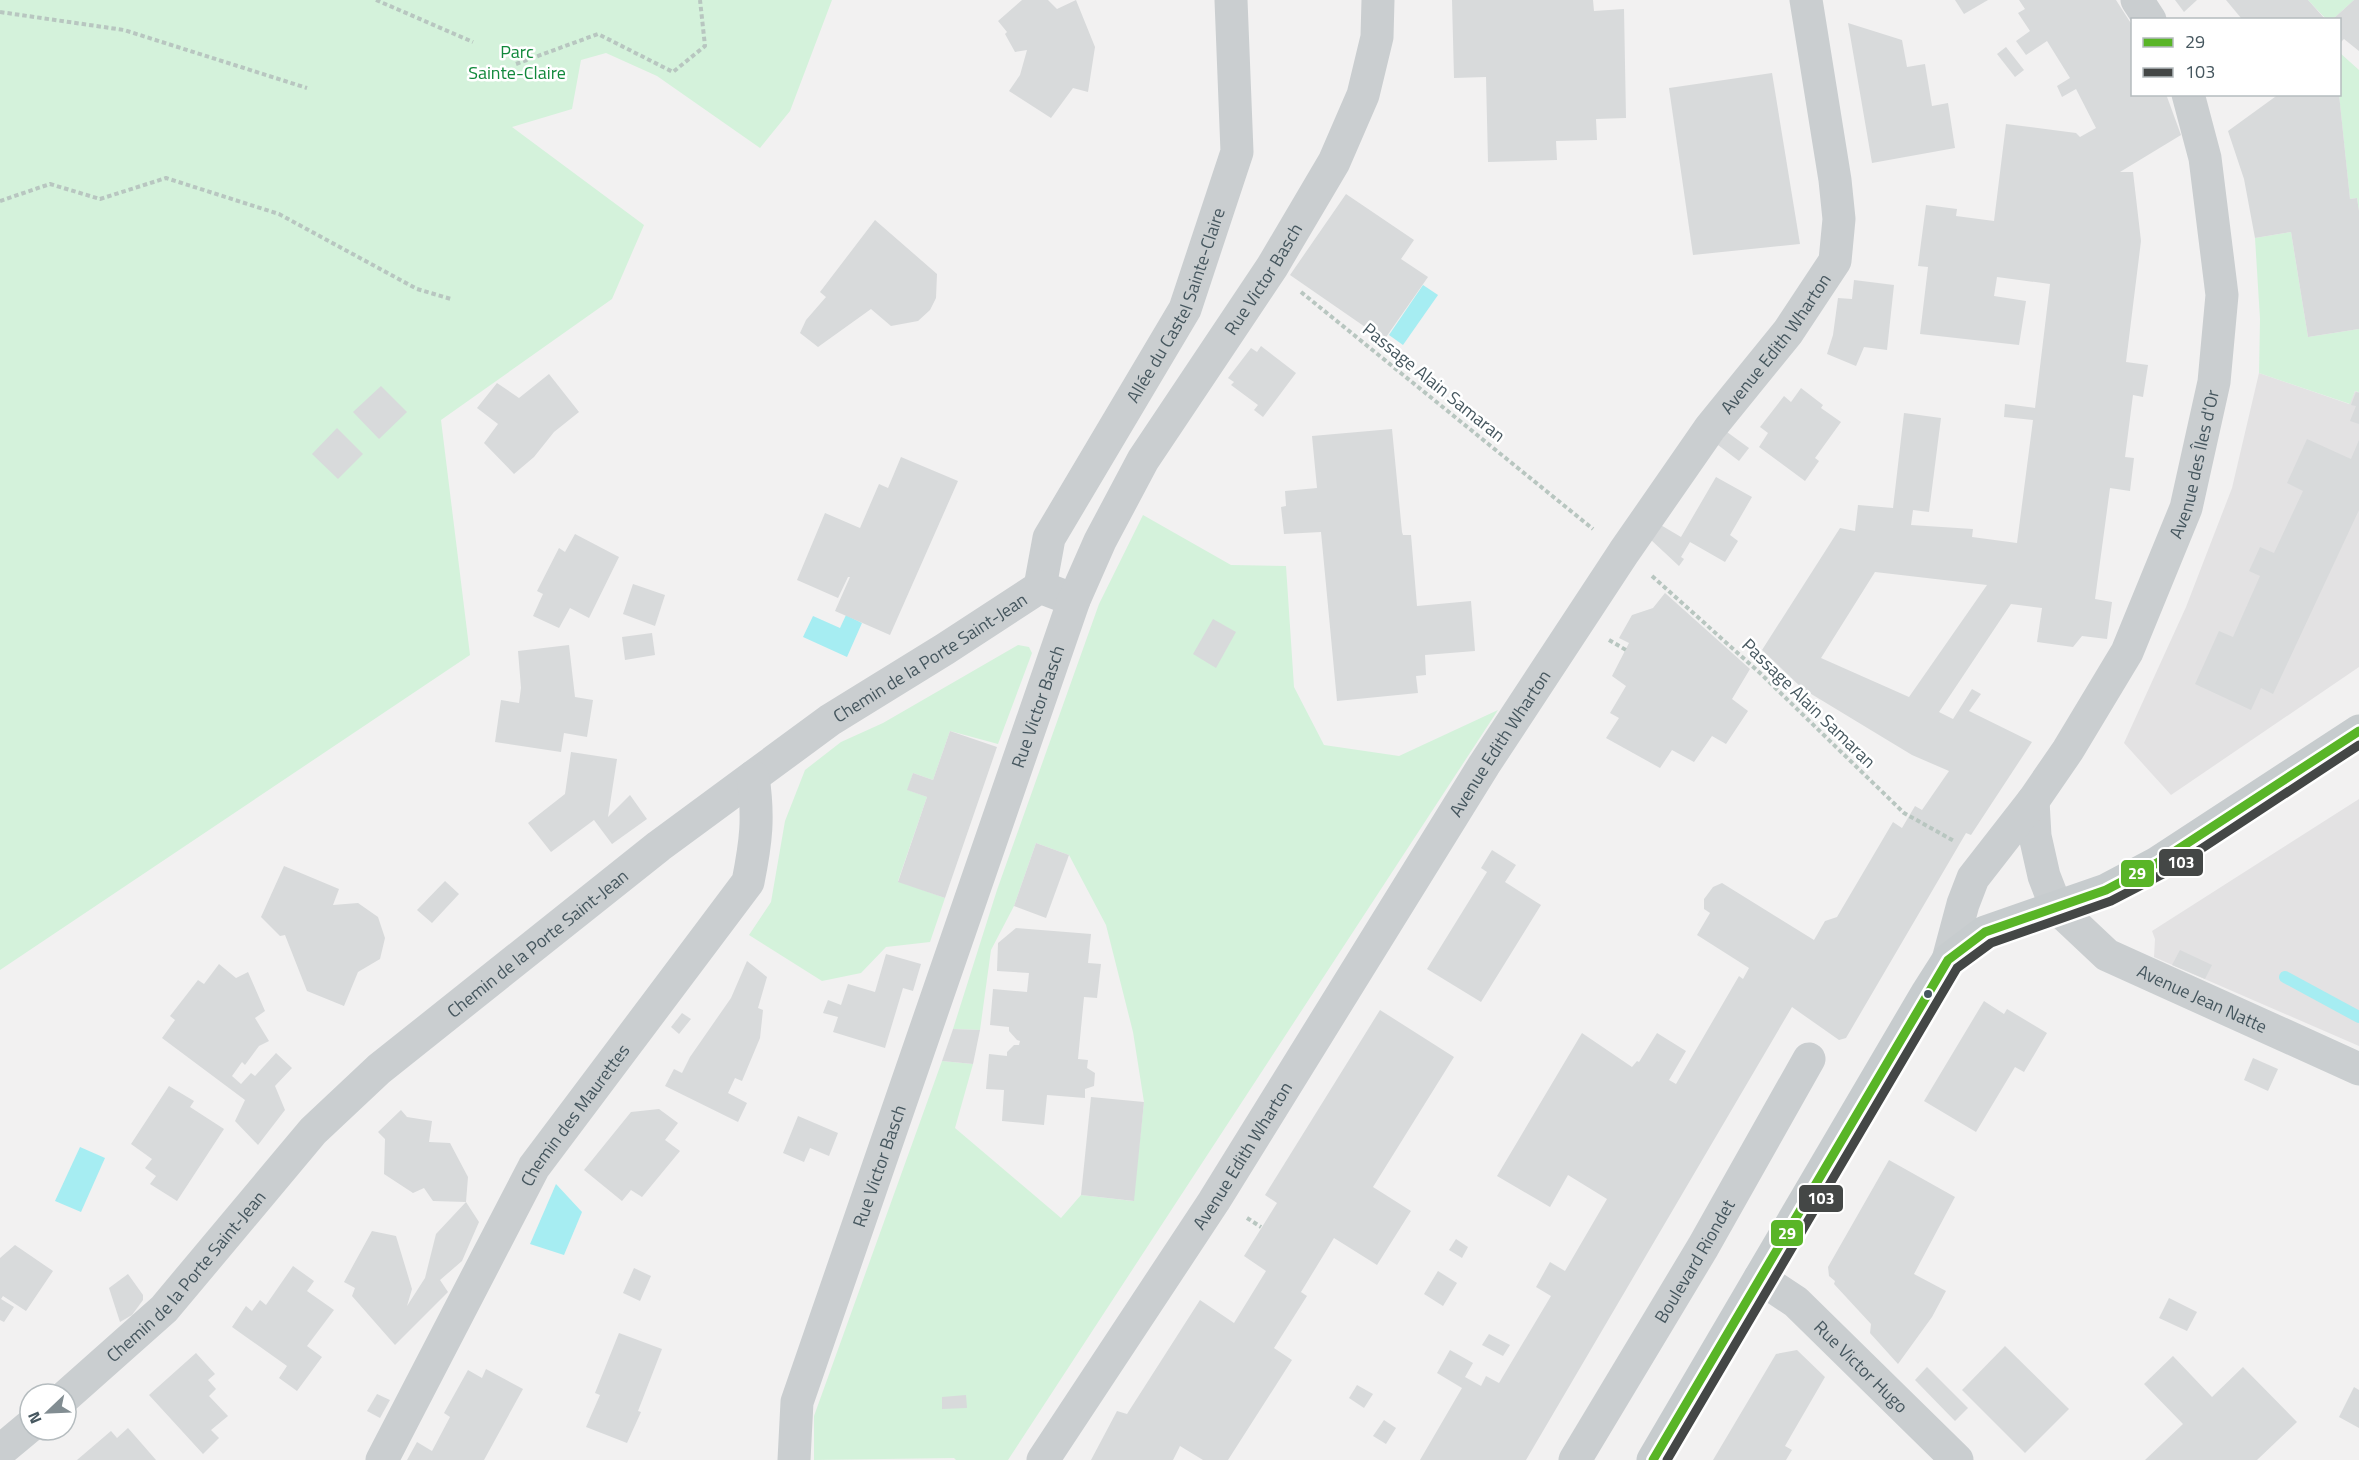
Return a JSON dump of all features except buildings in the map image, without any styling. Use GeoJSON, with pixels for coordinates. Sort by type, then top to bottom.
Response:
{"type":"FeatureCollection","features":[{"type":"Feature","properties":{"kind":"main road"},"geometry":{"type":"LineString","coordinates":[[1653,1460],[1948,960],[1985,933],[2106,890],[2157,863],[2359,731]]}},
{"type":"Feature","properties":{"kind":"street","name":"Allée du Castel Sainte-Claire"},"geometry":{"type":"LineString","coordinates":[[1040,587],[1049,538],[1185,309],[1237,152],[1231,0]]}},
{"type":"Feature","properties":{"kind":"street","name":"Rue Victor Basch"},"geometry":{"type":"LineString","coordinates":[[794,1460],[797,1402],[1074,600],[1100,541],[1143,460],[1272,267],[1335,162],[1363,95],[1377,38],[1378,0]]}},
{"type":"Feature","properties":{"kind":"street","name":"Avenue Edith Wharton"},"geometry":{"type":"LineString","coordinates":[[1043,1460],[1214,1201],[1484,765],[1624,552],[1710,428],[1788,332],[1835,261],[1839,219],[1835,180],[1806,0]]}},
{"type":"Feature","properties":{"kind":"street"},"geometry":{"type":"LineString","coordinates":[[2137,0],[2149,18]]}},
{"type":"Feature","properties":{"kind":"street","name":"Avenue des Îles d'Or"},"geometry":{"type":"LineString","coordinates":[[1948,960],[1963,904],[1973,878],[2033,801],[2068,750],[2127,652],[2186,508],[2214,382],[2222,295],[2205,158],[2189,96]]}},
{"type":"Feature","properties":{"kind":"street","name":"Chemin de la Porte Saint-Jean"},"geometry":{"type":"LineString","coordinates":[[78,1385],[164,1310],[313,1131],[379,1069],[640,860],[830,720],[1040,587],[1074,600]]}},
{"type":"Feature","properties":{"kind":"street","name":"Chemin des Maurettes"},"geometry":{"type":"LineString","coordinates":[[382,1460],[534,1167],[748,882],[757,842],[757,804],[753,777]]}},
{"type":"Feature","properties":{"kind":"street"},"geometry":{"type":"LineString","coordinates":[[2033,801],[2035,836],[2044,876],[2056,907]]}},
{"type":"Feature","properties":{"kind":"street","name":"Avenue Jean Natte"},"geometry":{"type":"LineString","coordinates":[[2056,907],[2107,954],[2359,1069]]}},
{"type":"Feature","properties":{"kind":"street","name":"Boulevard Riondet"},"geometry":{"type":"LineString","coordinates":[[1575,1460],[1703,1247],[1809,1059]]}},
{"type":"Feature","properties":{"kind":"street","name":"Rue Victor Hugo"},"geometry":{"type":"LineString","coordinates":[[1760,1278],[1796,1302],[1956,1460]]}},
{"type":"Feature","properties":{"kind":"street"},"geometry":{"type":"LineString","coordinates":[[0,1450],[18,1436]]}},
{"type":"Feature","properties":{"kind":"path"},"geometry":{"type":"LineString","coordinates":[[376,0],[473,42]]}},
{"type":"Feature","properties":{"kind":"path"},"geometry":{"type":"LineString","coordinates":[[516,64],[598,34],[673,72],[705,45],[700,0]]}},
{"type":"Feature","properties":{"kind":"path"},"geometry":{"type":"LineString","coordinates":[[0,12],[124,30],[307,88]]}},
{"type":"Feature","properties":{"kind":"path"},"geometry":{"type":"LineString","coordinates":[[0,201],[50,184],[100,199],[166,178],[279,214],[417,289],[451,299]]}},
{"type":"Feature","properties":{"kind":"path","name":"Passage Alain Samaran"},"geometry":{"type":"LineString","coordinates":[[1272,267],[1599,534]]}},
{"type":"Feature","properties":{"kind":"path","name":"Passage Alain Samaran"},"geometry":{"type":"LineString","coordinates":[[1651,575],[1760,673],[1904,813],[1960,844]]}},
{"type":"Feature","properties":{"kind":"path"},"geometry":{"type":"LineString","coordinates":[[1615,644],[1626,650]]}},
{"type":"Feature","properties":{"kind":"shaded area"},"geometry":{"type":"Polygon","coordinates":[[[2259,373],[2349,404],[2355,391],[2359,392],[2359,667],[2171,795],[2124,743],[2186,607],[2232,488],[2259,373]]]}},
{"type":"Feature","properties":{"kind":"shaded area"},"geometry":{"type":"Polygon","coordinates":[[[2359,799],[2359,1046],[2154,957],[2155,939],[2152,931],[2359,799]]]}},
{"type":"Feature","properties":{"kind":"green space","name":"Parc Sainte-Claire"},"geometry":{"type":"Polygon","coordinates":[[[0,0],[832,0],[790,111],[760,148],[657,76],[606,53],[581,60],[572,109],[512,127],[644,225],[612,299],[441,420],[470,655],[0,970],[0,0]]]}},
{"type":"Feature","properties":{"kind":"green space"},"geometry":{"type":"Polygon","coordinates":[[[2308,0],[2354,0],[2334,18],[2325,18],[2308,0]]]}},
{"type":"Feature","properties":{"kind":"green space"},"geometry":{"type":"Polygon","coordinates":[[[2341,54],[2359,70],[2359,211],[2357,198],[2350,199],[2339,96],[2341,96],[2341,54]]]}},
{"type":"Feature","properties":{"kind":"green space"},"geometry":{"type":"Polygon","coordinates":[[[2291,232],[2308,337],[2359,329],[2359,392],[2355,391],[2350,404],[2259,373],[2260,319],[2255,238],[2291,232]]]}},
{"type":"Feature","properties":{"kind":"green space"},"geometry":{"type":"Polygon","coordinates":[[[1143,515],[1231,565],[1286,566],[1294,687],[1324,745],[1399,756],[1498,710],[1008,1460],[956,1460],[954,1458],[814,1460],[814,1416],[942,1061],[973,1064],[955,1128],[1061,1218],[1081,1195],[1133,1201],[1144,1102],[1133,1032],[1106,925],[1069,855],[1036,843],[1014,906],[991,950],[980,1030],[953,1029],[997,890],[1099,604],[1143,515]]]}},
{"type":"Feature","properties":{"kind":"green space"},"geometry":{"type":"Polygon","coordinates":[[[1018,645],[1029,647],[1032,653],[998,744],[950,731],[933,780],[913,773],[908,790],[927,797],[898,881],[945,898],[930,942],[886,947],[861,973],[822,981],[749,935],[771,902],[785,821],[805,770],[841,742],[883,723],[1018,645]]]}},
{"type":"Feature","properties":{"kind":"water"},"geometry":{"type":"Polygon","coordinates":[[[1423,285],[1438,295],[1403,345],[1389,335],[1423,285]]]}},
{"type":"Feature","properties":{"kind":"water"},"geometry":{"type":"Polygon","coordinates":[[[846,615],[862,623],[847,657],[803,637],[813,616],[840,628],[846,615]]]}},
{"type":"Feature","properties":{"kind":"water"},"geometry":{"type":"Polygon","coordinates":[[[80,1147],[105,1158],[81,1212],[55,1201],[80,1147]]]}},
{"type":"Feature","properties":{"kind":"water"},"geometry":{"type":"Polygon","coordinates":[[[556,1184],[582,1212],[564,1255],[530,1244],[556,1184]]]}},
{"type":"Feature","properties":{"kind":"waterway"},"geometry":{"type":"LineString","coordinates":[[2285,977],[2359,1017]]}},
{"type":"Feature","properties":{"kind":"transit line","name":"29"},"geometry":{"type":"LineString","coordinates":[[1653,1460],[1948,960],[1985,932],[2106,890],[2157,863],[2359,731]]}},
{"type":"Feature","properties":{"kind":"transit line","name":"103"},"geometry":{"type":"LineString","coordinates":[[1667,1460],[1957,968],[1991,943],[2111,901],[2163,874],[2359,745]]}}]}
